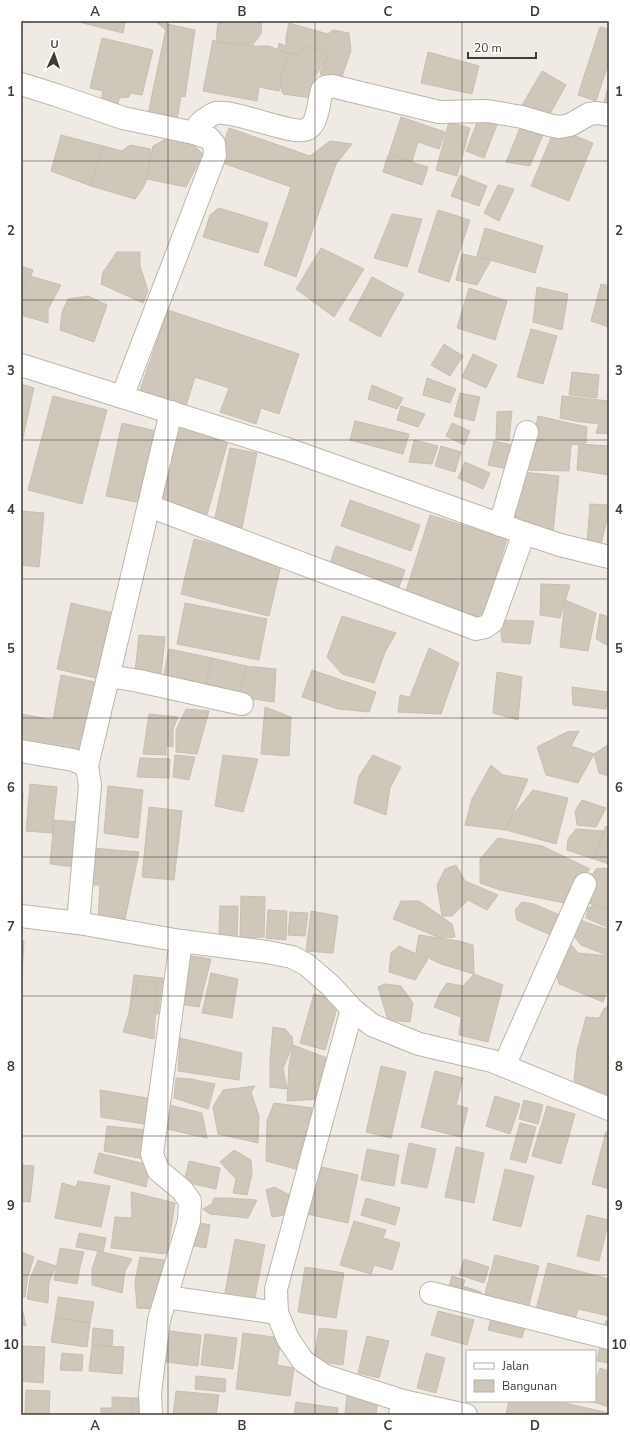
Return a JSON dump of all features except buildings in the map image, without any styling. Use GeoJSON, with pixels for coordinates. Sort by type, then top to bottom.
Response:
{"type":"FeatureCollection","features":[{"type":"Feature","properties":{"kind":"street"},"geometry":{"type":"LineString","coordinates":[[21,84],[122,118],[194,133],[210,138],[214,144],[215,155],[122,397]]}},
{"type":"Feature","properties":{"kind":"street"},"geometry":{"type":"LineString","coordinates":[[194,133],[197,125],[208,117],[214,114],[224,113],[242,116],[291,130],[304,130],[310,128],[315,121],[322,90],[325,87],[332,86],[439,112],[487,111],[522,116],[559,127],[570,125],[589,114],[597,113],[609,115]]}},
{"type":"Feature","properties":{"kind":"street"},"geometry":{"type":"LineString","coordinates":[[21,365],[286,449],[560,545],[609,557]]}},
{"type":"Feature","properties":{"kind":"street"},"geometry":{"type":"LineString","coordinates":[[78,923],[90,785],[87,766],[171,412]]}},
{"type":"Feature","properties":{"kind":"street"},"geometry":{"type":"LineString","coordinates":[[500,525],[527,432]]}},
{"type":"Feature","properties":{"kind":"street"},"geometry":{"type":"LineString","coordinates":[[149,506],[476,629],[485,627],[492,622],[524,533]]}},
{"type":"Feature","properties":{"kind":"street"},"geometry":{"type":"LineString","coordinates":[[109,676],[139,680],[242,704]]}},
{"type":"Feature","properties":{"kind":"street"},"geometry":{"type":"LineString","coordinates":[[21,751],[73,760],[87,766]]}},
{"type":"Feature","properties":{"kind":"street"},"geometry":{"type":"LineString","coordinates":[[504,1066],[585,884]]}},
{"type":"Feature","properties":{"kind":"street"},"geometry":{"type":"LineString","coordinates":[[21,916],[78,923],[180,941],[267,952],[292,957],[307,965],[331,986],[352,1009],[372,1025],[419,1044],[492,1061],[609,1109]]}},
{"type":"Feature","properties":{"kind":"street"},"geometry":{"type":"LineString","coordinates":[[151,1415],[150,1393],[159,1320],[189,1222],[190,1201],[182,1190],[158,1170],[152,1154],[180,941]]}},
{"type":"Feature","properties":{"kind":"street"},"geometry":{"type":"LineString","coordinates":[[352,1009],[276,1289],[277,1313],[288,1340],[303,1361],[325,1376],[401,1408],[466,1415]]}},
{"type":"Feature","properties":{"kind":"street"},"geometry":{"type":"LineString","coordinates":[[431,1293],[609,1338]]}},
{"type":"Feature","properties":{"kind":"street"},"geometry":{"type":"LineString","coordinates":[[166,1297],[277,1313]]}}]}
